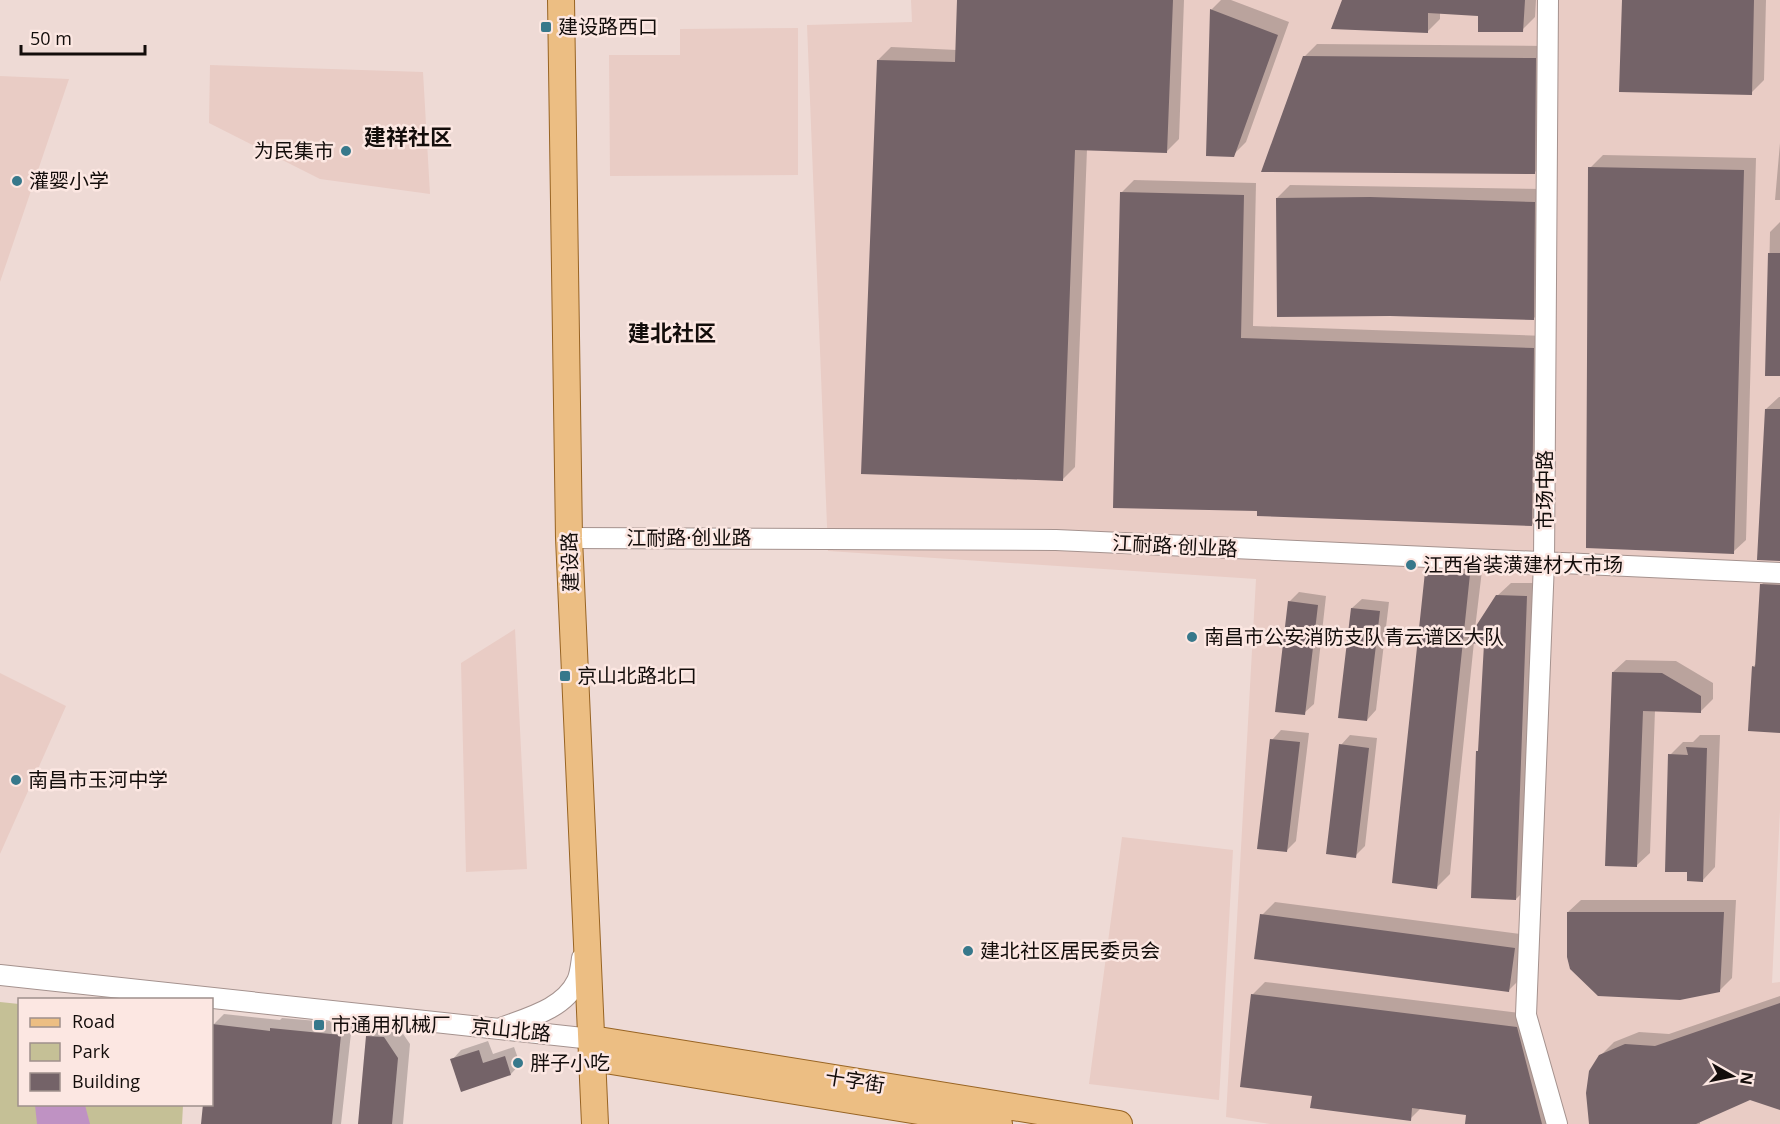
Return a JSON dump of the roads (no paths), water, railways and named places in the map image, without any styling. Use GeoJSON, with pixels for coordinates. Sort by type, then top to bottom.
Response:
{"type":"FeatureCollection","features":[{"type":"Feature","properties":{"kind":"main road","name":"建设路"},"geometry":{"type":"LineString","coordinates":[[561,0],[569,538],[595,1124]]}},
{"type":"Feature","properties":{"kind":"main road","name":"十字街"},"geometry":{"type":"LineString","coordinates":[[592,1048],[952,1120],[999,1124]]}},
{"type":"Feature","properties":{"kind":"main road","name":"十字街"},"geometry":{"type":"LineString","coordinates":[[592,1048],[1119,1124]]}},
{"type":"Feature","properties":{"kind":"street","name":"市场中路"},"geometry":{"type":"LineString","coordinates":[[1548,0],[1544,562],[1526,1015],[1557,1124]]}},
{"type":"Feature","properties":{"kind":"street","name":"江耐路·创业路"},"geometry":{"type":"LineString","coordinates":[[569,538],[1056,540],[1780,573]]}},
{"type":"Feature","properties":{"kind":"street"},"geometry":{"type":"LineString","coordinates":[[498,1029],[536,1015],[563,999],[577,981],[587,938]]}},
{"type":"Feature","properties":{"kind":"street","name":"京山北路"},"geometry":{"type":"LineString","coordinates":[[0,975],[212,998]]}},
{"type":"Feature","properties":{"kind":"street","name":"京山北路"},"geometry":{"type":"LineString","coordinates":[[213,998],[498,1029],[592,1048]]}},
{"type":"Feature","properties":{"kind":"place","name":"建设路西口"},"geometry":{"type":"Point","coordinates":[546,27]}},
{"type":"Feature","properties":{"kind":"place","name":"为民集市"},"geometry":{"type":"Point","coordinates":[346,151]}},
{"type":"Feature","properties":{"kind":"place","name":"灌婴小学"},"geometry":{"type":"Point","coordinates":[17,181]}},
{"type":"Feature","properties":{"kind":"place","name":"江西省装潢建材大市场"},"geometry":{"type":"Point","coordinates":[1411,565]}},
{"type":"Feature","properties":{"kind":"place","name":"南昌市公安消防支队青云谱区大队"},"geometry":{"type":"Point","coordinates":[1192,637]}},
{"type":"Feature","properties":{"kind":"place","name":"京山北路北口"},"geometry":{"type":"Point","coordinates":[565,676]}},
{"type":"Feature","properties":{"kind":"place","name":"南昌市玉河中学"},"geometry":{"type":"Point","coordinates":[16,780]}},
{"type":"Feature","properties":{"kind":"place","name":"建北社区居民委员会"},"geometry":{"type":"Point","coordinates":[968,951]}},
{"type":"Feature","properties":{"kind":"place","name":"市通用机械厂"},"geometry":{"type":"Point","coordinates":[319,1025]}},
{"type":"Feature","properties":{"kind":"place","name":"胖子小吃"},"geometry":{"type":"Point","coordinates":[518,1063]}},
{"type":"Feature","properties":{"kind":"district","name":"建祥社区"},"geometry":{"type":"Point","coordinates":[408,137]}},
{"type":"Feature","properties":{"kind":"district","name":"建北社区"},"geometry":{"type":"Point","coordinates":[672,333]}}]}
